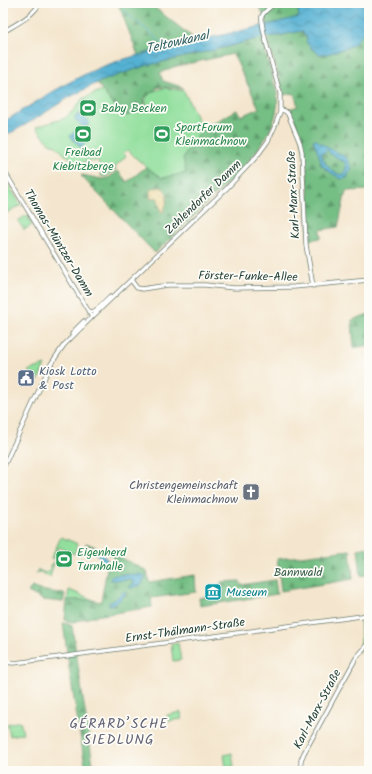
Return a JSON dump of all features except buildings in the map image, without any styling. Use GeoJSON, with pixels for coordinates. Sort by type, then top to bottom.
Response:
{"type":"FeatureCollection","features":[{"type":"Feature","properties":{"kind":"street"},"geometry":{"type":"LineString","coordinates":[[3,32],[28,17],[40,3]]}},
{"type":"Feature","properties":{"kind":"street","name":"Zehlendorfer Damm"},"geometry":{"type":"LineString","coordinates":[[3,468],[51,364],[64,345],[227,188],[253,161],[268,141],[281,110],[280,93],[261,20],[263,15],[276,3]]}},
{"type":"Feature","properties":{"kind":"street","name":"Karl-Marx-Straße"},"geometry":{"type":"LineString","coordinates":[[281,110],[288,114],[300,143],[302,152],[306,245],[313,286]]}},
{"type":"Feature","properties":{"kind":"street","name":"Thomas-Müntzer-Damm"},"geometry":{"type":"LineString","coordinates":[[3,169],[92,317]]}},
{"type":"Feature","properties":{"kind":"street","name":"Förster-Funke-Allee"},"geometry":{"type":"LineString","coordinates":[[131,280],[137,288],[142,289],[168,285],[205,285],[234,288],[294,287],[369,280]]}},
{"type":"Feature","properties":{"kind":"street"},"geometry":{"type":"LineString","coordinates":[[89,312],[95,311],[111,296],[115,295]]}},
{"type":"Feature","properties":{"kind":"street","name":"Ernst-Thälmann-Straße"},"geometry":{"type":"LineString","coordinates":[[3,662],[30,662],[369,615]]}},
{"type":"Feature","properties":{"kind":"street","name":"Karl-Marx-Straße"},"geometry":{"type":"LineString","coordinates":[[301,771],[301,760],[303,756],[356,658],[369,641]]}},
{"type":"Feature","properties":{"kind":"green space"},"geometry":{"type":"Polygon","coordinates":[[[118,3],[149,3],[197,41],[138,55],[118,3]]]}},
{"type":"Feature","properties":{"kind":"green space"},"geometry":{"type":"Polygon","coordinates":[[[256,3],[299,3],[299,17],[265,26],[265,17],[256,3]]]}},
{"type":"Feature","properties":{"kind":"green space"},"geometry":{"type":"Polygon","coordinates":[[[369,27],[369,190],[346,191],[338,227],[320,230],[321,238],[309,240],[308,183],[305,154],[302,141],[289,109],[298,106],[294,93],[284,95],[267,36],[277,36],[302,31],[311,48],[319,54],[327,54],[347,48],[369,27]],[[314,143],[321,161],[320,164],[329,171],[347,178],[349,172],[343,155],[314,143]]]}},
{"type":"Feature","properties":{"kind":"green space"},"geometry":{"type":"Polygon","coordinates":[[[263,37],[264,41],[262,41],[277,93],[277,108],[273,123],[266,138],[245,166],[155,253],[81,176],[102,179],[107,178],[118,171],[127,182],[146,167],[162,178],[186,173],[183,158],[202,129],[237,110],[241,116],[259,108],[233,54],[173,67],[160,73],[163,81],[182,87],[183,89],[158,87],[144,98],[146,107],[127,116],[112,103],[97,83],[145,66],[263,37]],[[160,187],[151,195],[150,198],[155,197],[158,199],[161,213],[163,212],[167,201],[163,188],[160,187]]]}},
{"type":"Feature","properties":{"kind":"green space"},"geometry":{"type":"Polygon","coordinates":[[[166,88],[184,91],[202,129],[183,158],[187,173],[162,178],[144,165],[128,150],[123,153],[126,156],[115,167],[116,169],[106,176],[101,176],[98,160],[84,162],[81,165],[78,162],[74,165],[71,162],[73,161],[67,155],[66,156],[55,145],[49,143],[36,127],[65,118],[75,109],[82,99],[102,90],[112,103],[127,116],[146,107],[149,109],[145,100],[149,94],[166,88]]]}},
{"type":"Feature","properties":{"kind":"green space"},"geometry":{"type":"Polygon","coordinates":[[[327,149],[345,162],[346,168],[342,175],[331,170],[324,161],[321,153],[327,149]]]}},
{"type":"Feature","properties":{"kind":"green space"},"geometry":{"type":"Polygon","coordinates":[[[3,176],[21,205],[3,215],[3,176]]]}},
{"type":"Feature","properties":{"kind":"green space"},"geometry":{"type":"Polygon","coordinates":[[[27,215],[32,225],[24,230],[18,221],[27,215]]]}},
{"type":"Feature","properties":{"kind":"green space"},"geometry":{"type":"Polygon","coordinates":[[[369,314],[369,345],[354,348],[352,320],[369,314]]]}},
{"type":"Feature","properties":{"kind":"green space"},"geometry":{"type":"Polygon","coordinates":[[[45,365],[38,381],[28,371],[45,365]]]}},
{"type":"Feature","properties":{"kind":"green space"},"geometry":{"type":"Polygon","coordinates":[[[61,537],[78,544],[74,554],[59,547],[54,559],[51,558],[61,537]]]}},
{"type":"Feature","properties":{"kind":"green space"},"geometry":{"type":"Polygon","coordinates":[[[86,543],[118,556],[147,571],[149,582],[195,575],[196,592],[151,598],[152,607],[95,616],[73,622],[65,620],[67,600],[88,600],[101,602],[107,568],[113,565],[114,556],[86,545],[86,543]],[[124,574],[112,580],[129,579],[133,581],[131,588],[141,585],[145,578],[142,574],[124,574]]]}},
{"type":"Feature","properties":{"kind":"green space"},"geometry":{"type":"Polygon","coordinates":[[[369,547],[369,574],[361,576],[358,549],[369,547]]]}},
{"type":"Feature","properties":{"kind":"green space","name":"Bannwald"},"geometry":{"type":"Polygon","coordinates":[[[350,550],[353,579],[281,591],[277,559],[350,550]]]}},
{"type":"Feature","properties":{"kind":"green space"},"geometry":{"type":"Polygon","coordinates":[[[53,562],[50,577],[39,572],[36,573],[38,570],[46,573],[48,572],[53,562]]]}},
{"type":"Feature","properties":{"kind":"green space","name":"Bannwald"},"geometry":{"type":"Polygon","coordinates":[[[275,580],[277,594],[200,606],[199,598],[223,594],[221,582],[240,581],[241,585],[275,580]]]}},
{"type":"Feature","properties":{"kind":"green space"},"geometry":{"type":"Polygon","coordinates":[[[32,587],[39,590],[65,594],[63,602],[43,600],[28,592],[32,587]]]}},
{"type":"Feature","properties":{"kind":"green space"},"geometry":{"type":"Polygon","coordinates":[[[69,590],[101,603],[88,600],[67,600],[69,590]]]}},
{"type":"Feature","properties":{"kind":"green space"},"geometry":{"type":"Polygon","coordinates":[[[369,617],[368,637],[358,653],[361,642],[360,618],[369,617]]]}},
{"type":"Feature","properties":{"kind":"green space"},"geometry":{"type":"Polygon","coordinates":[[[63,623],[72,626],[94,771],[86,771],[63,623]]]}},
{"type":"Feature","properties":{"kind":"green space"},"geometry":{"type":"Polygon","coordinates":[[[178,643],[181,660],[173,661],[171,644],[178,643]]]}},
{"type":"Feature","properties":{"kind":"green space"},"geometry":{"type":"Polygon","coordinates":[[[181,712],[182,719],[168,721],[167,715],[181,712]]]}},
{"type":"Feature","properties":{"kind":"green space"},"geometry":{"type":"Polygon","coordinates":[[[20,721],[23,733],[10,736],[7,724],[20,721]]]}},
{"type":"Feature","properties":{"kind":"green space"},"geometry":{"type":"Polygon","coordinates":[[[232,753],[234,766],[226,767],[224,755],[232,753]]]}},
{"type":"Feature","properties":{"kind":"sand"},"geometry":{"type":"Polygon","coordinates":[[[160,187],[166,191],[167,195],[167,202],[163,212],[161,213],[158,199],[155,197],[150,198],[151,189],[160,187]]]}},
{"type":"Feature","properties":{"kind":"water"},"geometry":{"type":"Polygon","coordinates":[[[299,3],[369,3],[369,27],[354,44],[347,48],[327,54],[319,54],[311,48],[306,42],[306,36],[302,31],[263,37],[145,66],[97,83],[68,98],[32,121],[3,137],[3,122],[51,93],[101,67],[140,54],[299,17],[299,3]]]}},
{"type":"Feature","properties":{"kind":"water"},"geometry":{"type":"Polygon","coordinates":[[[80,113],[90,123],[84,128],[74,118],[80,113]]]}},
{"type":"Feature","properties":{"kind":"water"},"geometry":{"type":"Polygon","coordinates":[[[75,131],[86,143],[81,148],[70,136],[75,131]]]}},
{"type":"Feature","properties":{"kind":"water"},"geometry":{"type":"Polygon","coordinates":[[[315,139],[328,148],[343,155],[347,159],[352,170],[349,172],[347,178],[341,179],[327,170],[320,163],[321,161],[313,140],[315,139]],[[327,149],[325,153],[321,153],[328,167],[334,172],[342,175],[346,169],[345,162],[330,154],[327,149]]]}},
{"type":"Feature","properties":{"kind":"water"},"geometry":{"type":"Polygon","coordinates":[[[97,551],[102,553],[108,560],[106,563],[104,564],[101,560],[96,553],[97,551]]]}},
{"type":"Feature","properties":{"kind":"water"},"geometry":{"type":"Polygon","coordinates":[[[142,574],[145,578],[141,585],[131,588],[129,587],[133,584],[133,581],[129,579],[110,580],[112,576],[142,574]]]}},
{"type":"Feature","properties":{"kind":"water"},"geometry":{"type":"Polygon","coordinates":[[[124,591],[126,592],[121,599],[114,604],[109,605],[109,603],[124,591]]]}},
{"type":"Feature","properties":{"kind":"waterway","name":"Teltowkanal"},"geometry":{"type":"LineString","coordinates":[[123,10],[168,48]]}},
{"type":"Feature","properties":{"kind":"place","name":"Baby Becken"},"geometry":{"type":"Point","coordinates":[88,108]}},
{"type":"Feature","properties":{"kind":"place","name":"Freibad Kiebitzberge"},"geometry":{"type":"Point","coordinates":[83,134]}},
{"type":"Feature","properties":{"kind":"place","name":"SportForum Kleinmachnow"},"geometry":{"type":"Point","coordinates":[162,134]}},
{"type":"Feature","properties":{"kind":"place","name":"Kiosk Lotto & Post"},"geometry":{"type":"Point","coordinates":[26,378]}},
{"type":"Feature","properties":{"kind":"place","name":"Christengemeinschaft Kleinmachnow"},"geometry":{"type":"Point","coordinates":[251,492]}},
{"type":"Feature","properties":{"kind":"place","name":"Eigenherd Turnhalle"},"geometry":{"type":"Point","coordinates":[64,559]}},
{"type":"Feature","properties":{"kind":"place","name":"Museum"},"geometry":{"type":"Point","coordinates":[213,592]}},
{"type":"Feature","properties":{"kind":"district","name":"GÉRARD’SCHE SIEDLUNG"},"geometry":{"type":"Point","coordinates":[119,732]}}]}
